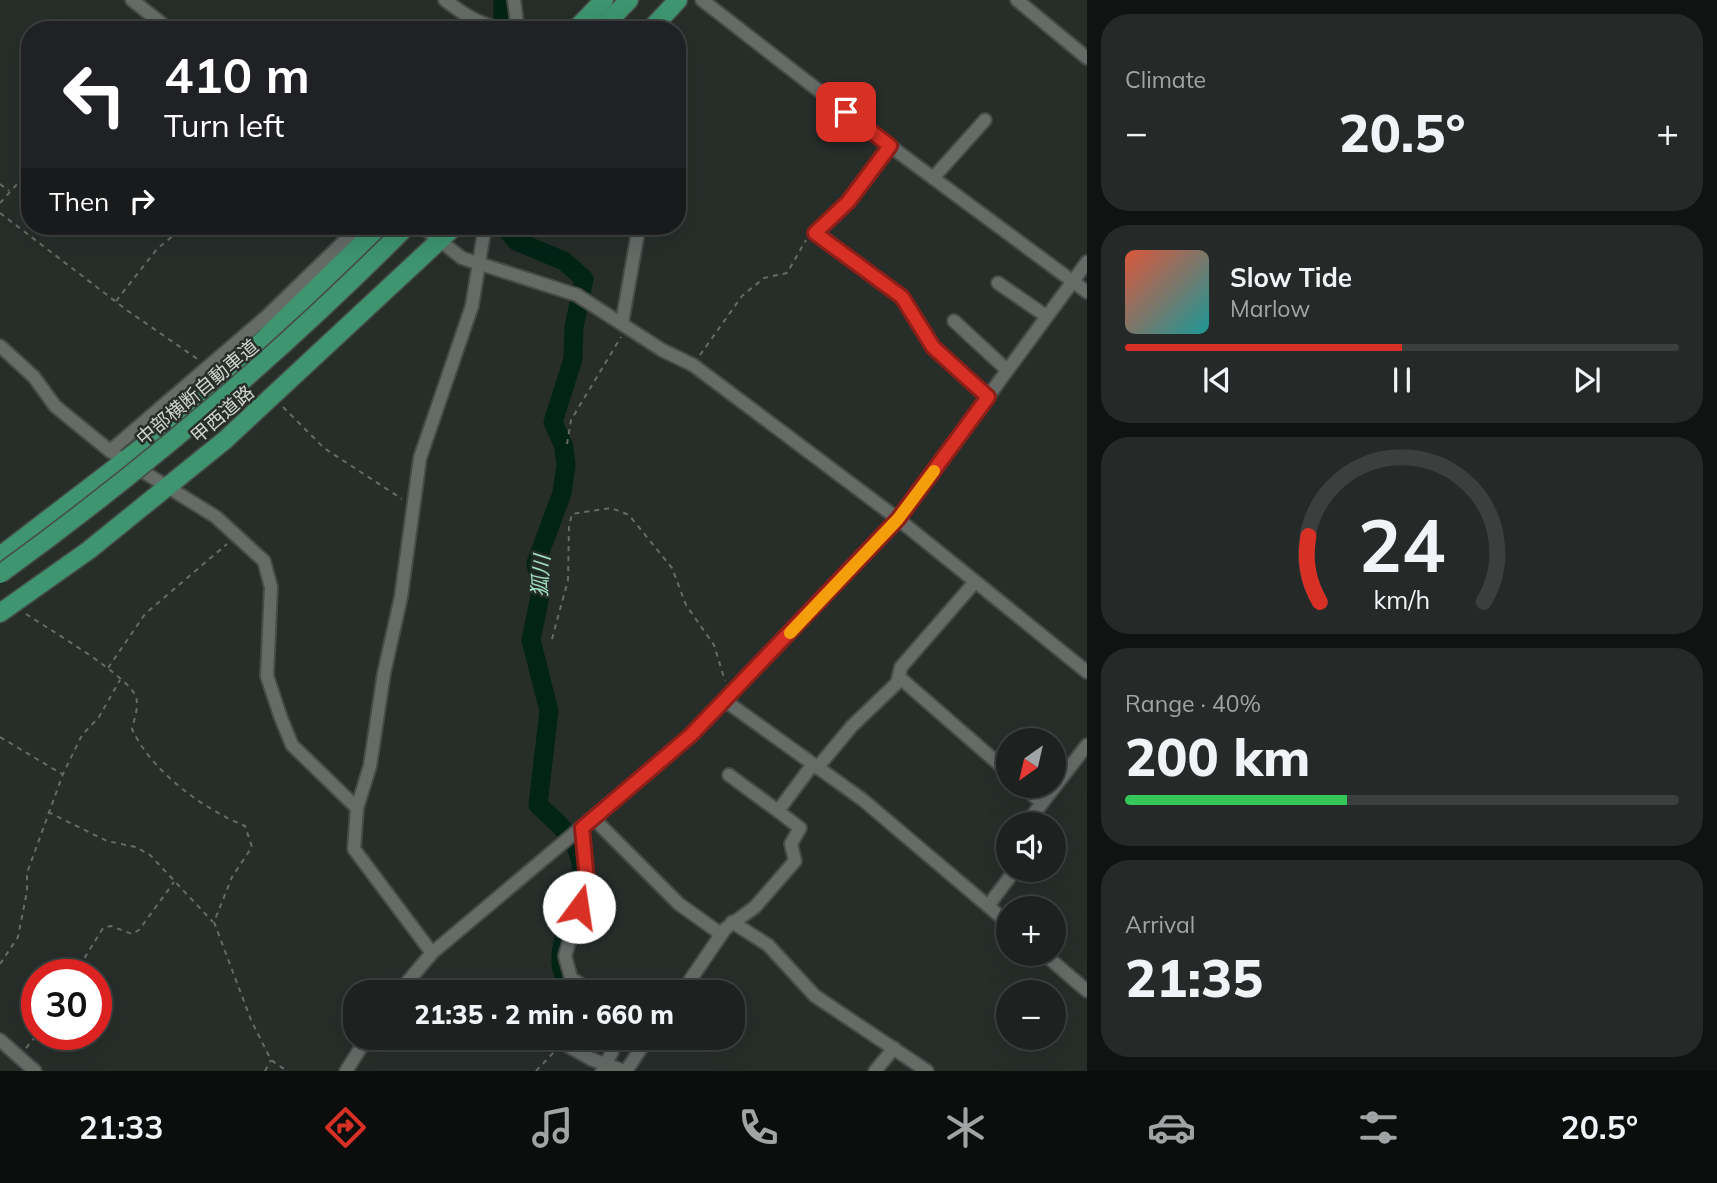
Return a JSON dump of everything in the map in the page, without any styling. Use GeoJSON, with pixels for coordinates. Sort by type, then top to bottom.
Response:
{"type":"FeatureCollection","features":[{"type":"Feature","properties":{"kind":"highway"},"geometry":{"type":"LineString","coordinates":[[609,21],[629,0]]}},
{"type":"Feature","properties":{"kind":"highway"},"geometry":{"type":"LineString","coordinates":[[660,21],[678,0]]}},
{"type":"Feature","properties":{"kind":"highway"},"geometry":{"type":"LineString","coordinates":[[584,21],[604,2]]}},
{"type":"Feature","properties":{"kind":"highway","name":"甲西道路"},"geometry":{"type":"LineString","coordinates":[[0,556],[116,457],[221,381],[371,235]]}},
{"type":"Feature","properties":{"kind":"highway","name":"中部横断自動車道"},"geometry":{"type":"LineString","coordinates":[[0,574],[128,477],[223,399],[274,355],[398,235]]}},
{"type":"Feature","properties":{"kind":"highway","name":"甲西道路"},"geometry":{"type":"LineString","coordinates":[[0,613],[167,489],[274,396],[446,235]]}},
{"type":"Feature","properties":{"kind":"street"},"geometry":{"type":"LineString","coordinates":[[132,0],[159,21]]}},
{"type":"Feature","properties":{"kind":"street"},"geometry":{"type":"LineString","coordinates":[[444,0],[478,21]]}},
{"type":"Feature","properties":{"kind":"street"},"geometry":{"type":"LineString","coordinates":[[514,0],[518,21]]}},
{"type":"Feature","properties":{"kind":"street"},"geometry":{"type":"LineString","coordinates":[[702,0],[890,146],[1087,292]]}},
{"type":"Feature","properties":{"kind":"street"},"geometry":{"type":"LineString","coordinates":[[1017,0],[1087,58]]}},
{"type":"Feature","properties":{"kind":"street"},"geometry":{"type":"LineString","coordinates":[[933,178],[985,120]]}},
{"type":"Feature","properties":{"kind":"street"},"geometry":{"type":"LineString","coordinates":[[890,146],[848,202],[815,233],[902,297],[933,347],[988,397]]}},
{"type":"Feature","properties":{"kind":"street"},"geometry":{"type":"LineString","coordinates":[[116,457],[208,367],[267,316],[351,235]]}},
{"type":"Feature","properties":{"kind":"street"},"geometry":{"type":"LineString","coordinates":[[432,235],[461,258],[578,295],[692,365],[898,519],[1087,672]]}},
{"type":"Feature","properties":{"kind":"street"},"geometry":{"type":"LineString","coordinates":[[432,953],[354,849],[357,808],[370,766],[384,673],[401,597],[411,506],[420,457],[472,306],[484,235]]}},
{"type":"Feature","properties":{"kind":"street"},"geometry":{"type":"LineString","coordinates":[[624,325],[638,235]]}},
{"type":"Feature","properties":{"kind":"street"},"geometry":{"type":"LineString","coordinates":[[409,980],[432,953],[672,751],[898,519],[1087,262]]}},
{"type":"Feature","properties":{"kind":"street"},"geometry":{"type":"LineString","coordinates":[[998,283],[1046,316]]}},
{"type":"Feature","properties":{"kind":"street"},"geometry":{"type":"LineString","coordinates":[[954,321],[1007,370]]}},
{"type":"Feature","properties":{"kind":"street"},"geometry":{"type":"LineString","coordinates":[[0,346],[34,377],[55,406],[116,457],[216,517],[256,551],[269,572],[267,676],[292,744],[357,808]]}},
{"type":"Feature","properties":{"kind":"street"},"geometry":{"type":"LineString","coordinates":[[778,811],[852,726],[897,683],[901,667],[975,582]]}},
{"type":"Feature","properties":{"kind":"street"},"geometry":{"type":"LineString","coordinates":[[899,677],[996,762]]}},
{"type":"Feature","properties":{"kind":"street"},"geometry":{"type":"LineString","coordinates":[[726,698],[863,800],[996,913]]}},
{"type":"Feature","properties":{"kind":"street"},"geometry":{"type":"LineString","coordinates":[[1035,812],[1087,745]]}},
{"type":"Feature","properties":{"kind":"street"},"geometry":{"type":"LineString","coordinates":[[690,980],[720,934],[732,922],[755,907],[794,861],[791,844],[800,828],[729,775]]}},
{"type":"Feature","properties":{"kind":"street"},"geometry":{"type":"LineString","coordinates":[[1036,798],[1042,803]]}},
{"type":"Feature","properties":{"kind":"street"},"geometry":{"type":"LineString","coordinates":[[593,818],[679,904],[720,934]]}},
{"type":"Feature","properties":{"kind":"street"},"geometry":{"type":"LineString","coordinates":[[574,980],[571,978],[565,956],[587,881],[581,828]]}},
{"type":"Feature","properties":{"kind":"street"},"geometry":{"type":"LineString","coordinates":[[988,906],[1006,882]]}},
{"type":"Feature","properties":{"kind":"street"},"geometry":{"type":"LineString","coordinates":[[732,922],[768,945],[815,996],[927,1071]]}},
{"type":"Feature","properties":{"kind":"street"},"geometry":{"type":"LineString","coordinates":[[1058,966],[1087,991]]}},
{"type":"Feature","properties":{"kind":"street"},"geometry":{"type":"LineString","coordinates":[[0,1040],[35,1071]]}},
{"type":"Feature","properties":{"kind":"street"},"geometry":{"type":"LineString","coordinates":[[875,1071],[894,1048]]}},
{"type":"Feature","properties":{"kind":"street"},"geometry":{"type":"LineString","coordinates":[[346,1071],[359,1050]]}},
{"type":"Feature","properties":{"kind":"street"},"geometry":{"type":"LineString","coordinates":[[576,1050],[604,1067],[625,1071],[640,1050]]}},
{"type":"Feature","properties":{"kind":"street"},"geometry":{"type":"LineString","coordinates":[[604,1067],[610,1050]]}},
{"type":"Feature","properties":{"kind":"path"},"geometry":{"type":"LineString","coordinates":[[0,202],[21,179]]}},
{"type":"Feature","properties":{"kind":"path"},"geometry":{"type":"LineString","coordinates":[[0,184],[10,191]]}},
{"type":"Feature","properties":{"kind":"path"},"geometry":{"type":"LineString","coordinates":[[0,213],[21,229]]}},
{"type":"Feature","properties":{"kind":"path"},"geometry":{"type":"LineString","coordinates":[[692,365],[742,296],[764,278],[787,272],[805,241],[815,233]]}},
{"type":"Feature","properties":{"kind":"path"},"geometry":{"type":"LineString","coordinates":[[29,235],[208,367]]}},
{"type":"Feature","properties":{"kind":"path"},"geometry":{"type":"LineString","coordinates":[[116,301],[157,249],[174,235]]}},
{"type":"Feature","properties":{"kind":"path"},"geometry":{"type":"LineString","coordinates":[[567,444],[571,420],[624,325]]}},
{"type":"Feature","properties":{"kind":"path"},"geometry":{"type":"LineString","coordinates":[[274,396],[324,448],[411,506]]}},
{"type":"Feature","properties":{"kind":"path"},"geometry":{"type":"LineString","coordinates":[[552,639],[568,580],[569,526],[572,514],[617,508],[629,515],[664,555],[686,605],[714,645],[726,698]]}},
{"type":"Feature","properties":{"kind":"path"},"geometry":{"type":"LineString","coordinates":[[108,668],[145,614],[237,535]]}},
{"type":"Feature","properties":{"kind":"path"},"geometry":{"type":"LineString","coordinates":[[16,602],[26,614],[108,668],[135,692],[138,702],[132,729],[146,756],[214,813],[245,826],[252,847],[232,877],[214,922]]}},
{"type":"Feature","properties":{"kind":"path"},"geometry":{"type":"LineString","coordinates":[[0,964],[18,937],[27,891],[27,873],[63,774],[82,735],[99,716],[120,680]]}},
{"type":"Feature","properties":{"kind":"path"},"geometry":{"type":"LineString","coordinates":[[0,737],[63,774]]}},
{"type":"Feature","properties":{"kind":"path"},"geometry":{"type":"LineString","coordinates":[[48,812],[107,841],[136,847],[150,855],[214,922],[251,1020],[271,1060],[287,1071]]}},
{"type":"Feature","properties":{"kind":"path"},"geometry":{"type":"LineString","coordinates":[[84,959],[103,928],[111,926],[132,933],[139,930],[174,881]]}},
{"type":"Feature","properties":{"kind":"path"},"geometry":{"type":"LineString","coordinates":[[19,1057],[24,1050]]}},
{"type":"Feature","properties":{"kind":"path"},"geometry":{"type":"LineString","coordinates":[[536,1071],[554,1050]]}},
{"type":"Feature","properties":{"kind":"path"},"geometry":{"type":"LineString","coordinates":[[265,1071],[271,1060]]}},
{"type":"Feature","properties":{"kind":"waterway","name":"狐川"},"geometry":{"type":"LineString","coordinates":[[503,0],[503,21]]}},
{"type":"Feature","properties":{"kind":"waterway","name":"狐川"},"geometry":{"type":"LineString","coordinates":[[512,235],[516,241],[564,261],[584,279],[574,327],[573,359],[553,422],[564,447],[566,466],[562,493],[536,563],[541,591],[531,640],[549,711],[538,805],[568,834],[578,851],[582,872]]}},
{"type":"Feature","properties":{"kind":"waterway","name":"狐川"},"geometry":{"type":"LineString","coordinates":[[564,938],[561,961],[567,980]]}},
{"type":"Feature","properties":{"kind":"slow traffic"},"geometry":{"type":"LineString","coordinates":[[790,633],[898,519],[934,471]]}},
{"type":"Feature","properties":{"kind":"route"},"geometry":{"type":"LineString","coordinates":[[579,907],[587,881],[582,828],[691,735],[898,519],[988,397],[933,347],[902,297],[815,233],[848,202],[890,146],[846,112]]}}]}
